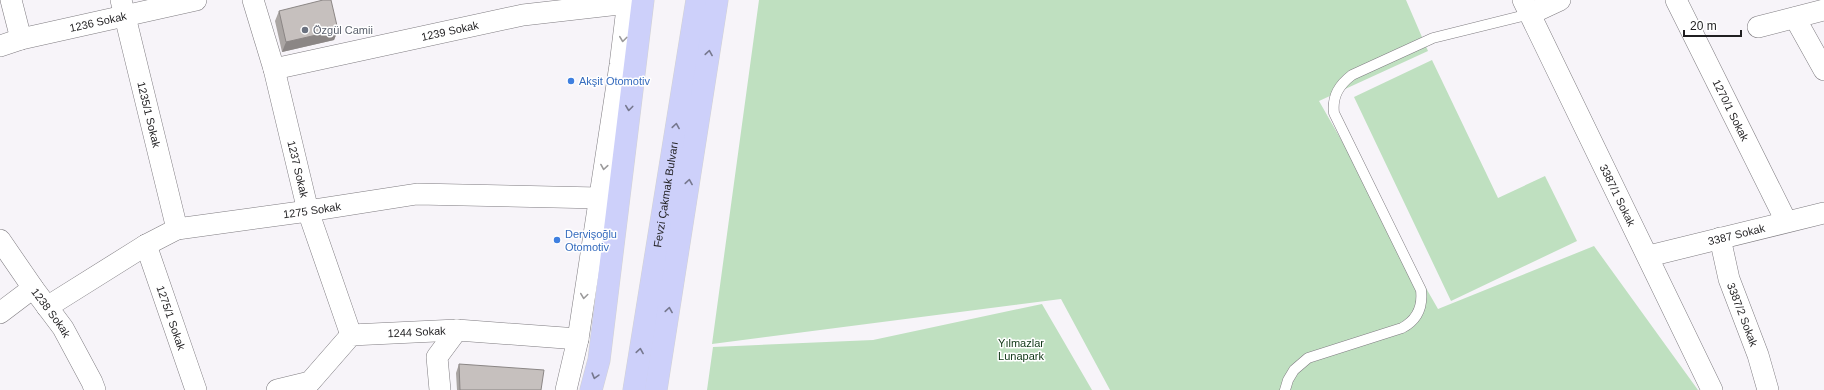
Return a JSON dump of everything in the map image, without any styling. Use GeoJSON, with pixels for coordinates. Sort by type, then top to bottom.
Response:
{"type":"FeatureCollection","features":[{"type":"Feature","properties":{"kind":"main road","name":"Fevzi Çakmak Bulvarı"},"geometry":{"type":"LineString","coordinates":[[634,390],[697,0]]}},
{"type":"Feature","properties":{"kind":"main road"},"geometry":{"type":"LineString","coordinates":[[656,390],[717,0]]}},
{"type":"Feature","properties":{"kind":"main road"},"geometry":{"type":"LineString","coordinates":[[591,390],[599,360],[633,1]]}},
{"type":"Feature","properties":{"kind":"street"},"geometry":{"type":"LineString","coordinates":[[12,0],[21,39]]}},
{"type":"Feature","properties":{"kind":"street","name":"1236 Sokak"},"geometry":{"type":"LineString","coordinates":[[0,46],[123,8],[196,0]]}},
{"type":"Feature","properties":{"kind":"street","name":"1237 Sokak"},"geometry":{"type":"LineString","coordinates":[[254,0],[274,69],[308,212],[351,334]]}},
{"type":"Feature","properties":{"kind":"street"},"geometry":{"type":"LineString","coordinates":[[1527,7],[1560,0]]}},
{"type":"Feature","properties":{"kind":"street","name":"1270/1 Sokak"},"geometry":{"type":"LineString","coordinates":[[1676,0],[1786,221]]}},
{"type":"Feature","properties":{"kind":"street"},"geometry":{"type":"LineString","coordinates":[[566,390],[578,339],[620,64],[633,1]]}},
{"type":"Feature","properties":{"kind":"street","name":"1239 Sokak"},"geometry":{"type":"LineString","coordinates":[[274,69],[521,8],[633,1]]}},
{"type":"Feature","properties":{"kind":"street","name":"3387/1 Sokak"},"geometry":{"type":"LineString","coordinates":[[1527,7],[1649,256],[1712,390]]}},
{"type":"Feature","properties":{"kind":"street","name":"1235/1 Sokak"},"geometry":{"type":"LineString","coordinates":[[123,8],[177,229]]}},
{"type":"Feature","properties":{"kind":"street"},"geometry":{"type":"LineString","coordinates":[[1758,27],[1824,10]]}},
{"type":"Feature","properties":{"kind":"street"},"geometry":{"type":"LineString","coordinates":[[1795,18],[1824,70]]}},
{"type":"Feature","properties":{"kind":"street","name":"1275 Sokak"},"geometry":{"type":"LineString","coordinates":[[48,307],[146,245],[177,229],[308,212],[417,194],[599,198]]}},
{"type":"Feature","properties":{"kind":"street","name":"3387 Sokak"},"geometry":{"type":"LineString","coordinates":[[1649,256],[1824,212]]}},
{"type":"Feature","properties":{"kind":"street","name":"3387/2 Sokak"},"geometry":{"type":"LineString","coordinates":[[1720,238],[1729,279],[1758,354],[1768,390]]}},
{"type":"Feature","properties":{"kind":"street","name":"1238 Sokak"},"geometry":{"type":"LineString","coordinates":[[0,240],[63,328],[88,387]]}},
{"type":"Feature","properties":{"kind":"street","name":"1275/1 Sokak"},"geometry":{"type":"LineString","coordinates":[[146,245],[196,390]]}},
{"type":"Feature","properties":{"kind":"street"},"geometry":{"type":"LineString","coordinates":[[0,314],[33,288]]}},
{"type":"Feature","properties":{"kind":"street"},"geometry":{"type":"LineString","coordinates":[[440,390],[437,356],[458,330]]}},
{"type":"Feature","properties":{"kind":"street","name":"1244 Sokak"},"geometry":{"type":"LineString","coordinates":[[351,334],[458,330],[578,339]]}},
{"type":"Feature","properties":{"kind":"street"},"geometry":{"type":"LineString","coordinates":[[277,390],[311,386],[351,334]]}},
{"type":"Feature","properties":{"kind":"lane"},"geometry":{"type":"LineString","coordinates":[[1285,390],[1288,380],[1294,370],[1308,358],[1402,328],[1414,319],[1421,306],[1421,290],[1334,113],[1334,98],[1338,89],[1344,81],[1352,76],[1433,38],[1527,7]]}},
{"type":"Feature","properties":{"kind":"green space"},"geometry":{"type":"Polygon","coordinates":[[[759,0],[1406,0],[1428,51],[1319,101],[1438,309],[1594,246],[1698,390],[1110,390],[1061,299],[712,344],[759,0]]]}},
{"type":"Feature","properties":{"kind":"green space"},"geometry":{"type":"Polygon","coordinates":[[[1432,60],[1498,198],[1545,176],[1577,241],[1451,301],[1354,97],[1432,60]]]}},
{"type":"Feature","properties":{"kind":"green space","name":"Yılmazlar Lunapark"},"geometry":{"type":"Polygon","coordinates":[[[1042,304],[1092,390],[707,390],[713,347],[873,340],[1042,304]]]}},
{"type":"Feature","properties":{"kind":"building","name":"Özgül Camii"},"geometry":{"type":"Polygon","coordinates":[[[323,0],[331,0],[338,30],[286,42],[279,11],[323,0]]]}},
{"type":"Feature","properties":{"kind":"building"},"geometry":{"type":"Polygon","coordinates":[[[459,364],[544,370],[541,390],[460,390],[459,364]]]}},
{"type":"Feature","properties":{"kind":"place","name":"Özgül Camii"},"geometry":{"type":"Point","coordinates":[305,30]}},
{"type":"Feature","properties":{"kind":"place","name":"Akşit Otomotiv"},"geometry":{"type":"Point","coordinates":[571,81]}},
{"type":"Feature","properties":{"kind":"place","name":"Dervişoğlu Otomotiv"},"geometry":{"type":"Point","coordinates":[557,240]}}]}
